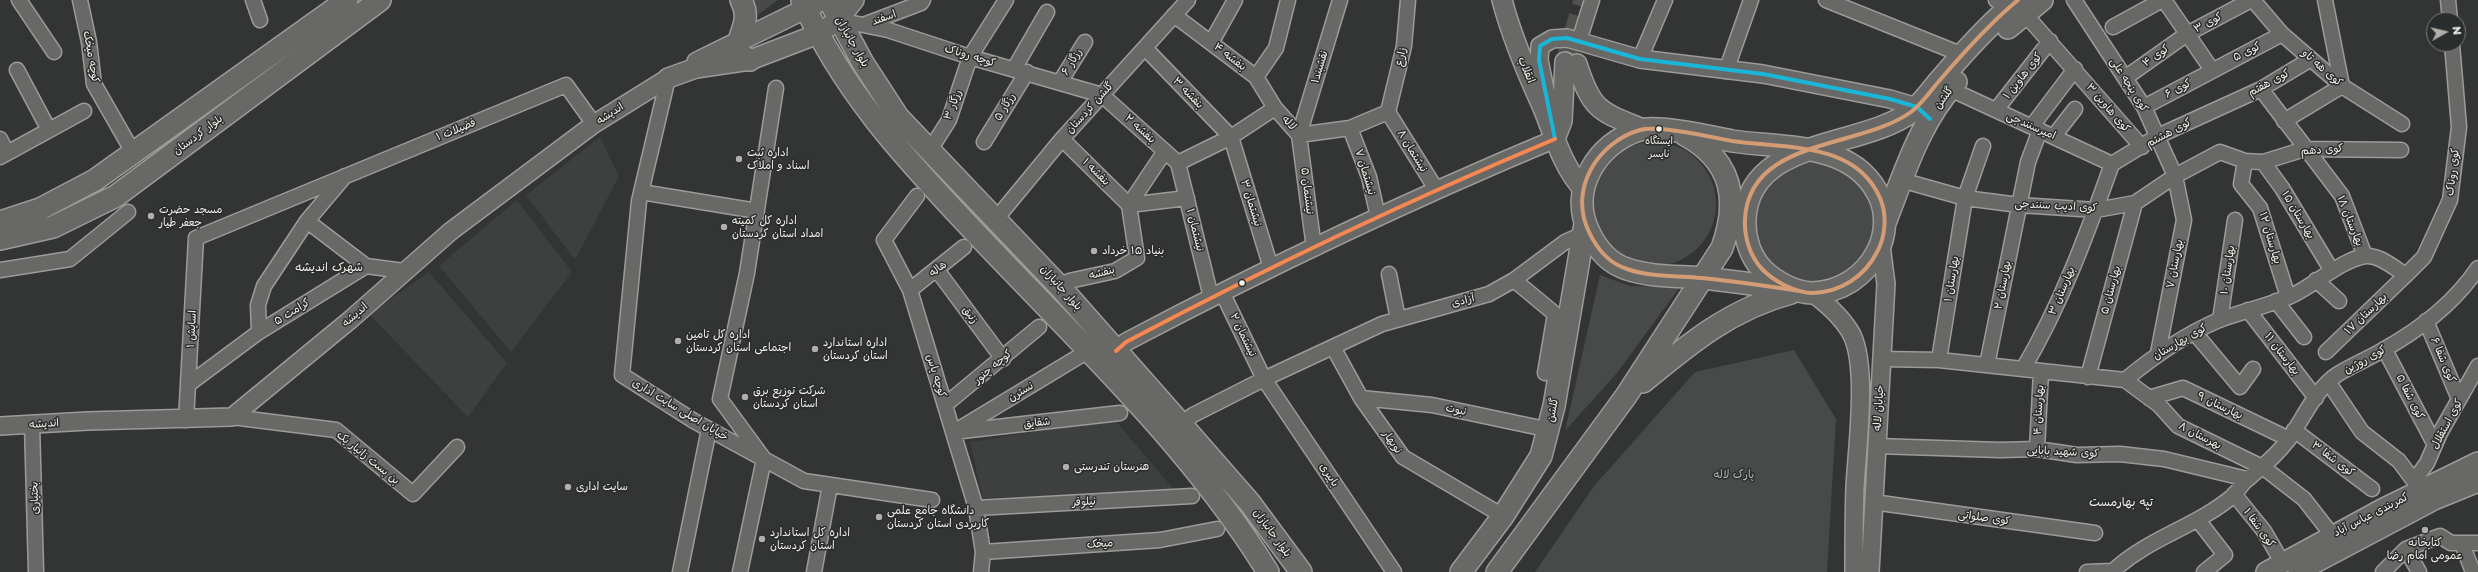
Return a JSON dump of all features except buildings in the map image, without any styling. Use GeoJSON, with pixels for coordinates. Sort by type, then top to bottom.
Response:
{"type":"FeatureCollection","features":[{"type":"Feature","properties":{"kind":"main road","name":"بلوار کردستان"},"geometry":{"type":"LineString","coordinates":[[0,222],[40,209],[66,197],[134,154],[347,0]]}},
{"type":"Feature","properties":{"kind":"main road","name":"بلوار کردستان"},"geometry":{"type":"LineString","coordinates":[[0,239],[53,228],[116,196],[380,0]]}},
{"type":"Feature","properties":{"kind":"main road"},"geometry":{"type":"LineString","coordinates":[[741,0],[746,13],[746,26],[737,48],[740,55],[750,60]]}},
{"type":"Feature","properties":{"kind":"main road","name":"بلوار جانبازان"},"geometry":{"type":"LineString","coordinates":[[829,0],[838,20],[894,111],[1061,288],[1182,424],[1250,503],[1301,572]]}},
{"type":"Feature","properties":{"kind":"main road","name":"اندیشه"},"geometry":{"type":"LineString","coordinates":[[668,78],[696,68],[750,60],[818,34],[838,20],[854,0]]}},
{"type":"Feature","properties":{"kind":"main road","name":"انقلاب"},"geometry":{"type":"LineString","coordinates":[[1502,0],[1519,54],[1555,139],[1577,183],[1584,190]]}},
{"type":"Feature","properties":{"kind":"main road","name":"گلشن"},"geometry":{"type":"LineString","coordinates":[[1885,223],[1924,113],[1963,55],[2012,5],[2042,0]]}},
{"type":"Feature","properties":{"kind":"main road","name":"اندیشه"},"geometry":{"type":"LineString","coordinates":[[668,78],[811,3]]}},
{"type":"Feature","properties":{"kind":"main road","name":"بلوار جانبازان"},"geometry":{"type":"LineString","coordinates":[[811,3],[818,34],[880,129],[1156,423],[1201,477],[1244,534],[1268,572]]}},
{"type":"Feature","properties":{"kind":"main road","name":"گلشن"},"geometry":{"type":"LineString","coordinates":[[1809,151],[1880,128],[1909,113],[1924,113],[1950,89],[2000,35],[2012,5]]}},
{"type":"Feature","properties":{"kind":"main road"},"geometry":{"type":"LineString","coordinates":[[1555,139],[1562,120],[1571,63],[1591,101],[1602,110],[1643,129],[1680,132],[1809,151],[1844,158],[1861,170],[1874,185],[1882,203],[1885,223],[1881,245],[1871,263],[1857,278],[1839,288],[1763,300],[1734,315],[1698,337],[1626,396]]}},
{"type":"Feature","properties":{"kind":"main road"},"geometry":{"type":"LineString","coordinates":[[1643,129],[1613,142],[1596,158],[1589,173],[1584,190],[1582,201],[1584,229],[1608,260],[1627,269],[1806,292]]}},
{"type":"Feature","properties":{"kind":"main road"},"geometry":{"type":"LineString","coordinates":[[1497,572],[1626,396],[1704,279],[1722,248],[1730,226],[1731,203],[1728,180],[1716,160],[1700,143],[1680,132]]}},
{"type":"Feature","properties":{"kind":"main road"},"geometry":{"type":"LineString","coordinates":[[1806,292],[1779,283],[1762,269],[1750,251],[1745,230],[1746,208],[1753,188],[1767,170],[1785,158],[1809,151]]}},
{"type":"Feature","properties":{"kind":"main road","name":"گلشن"},"geometry":{"type":"LineString","coordinates":[[1461,572],[1503,516],[1541,456],[1550,430],[1584,229]]}},
{"type":"Feature","properties":{"kind":"main road","name":"کمربندی عباس آباد"},"geometry":{"type":"LineString","coordinates":[[2266,572],[2332,535],[2478,462]]}},
{"type":"Feature","properties":{"kind":"main road","name":"کمربندی عباس آباد"},"geometry":{"type":"LineString","coordinates":[[2298,572],[2434,500],[2478,482]]}},
{"type":"Feature","properties":{"kind":"street"},"geometry":{"type":"LineString","coordinates":[[19,0],[54,52]]}},
{"type":"Feature","properties":{"kind":"street","name":"کوچه میخک"},"geometry":{"type":"LineString","coordinates":[[80,0],[89,42],[94,84],[134,154]]}},
{"type":"Feature","properties":{"kind":"street"},"geometry":{"type":"LineString","coordinates":[[253,0],[260,20]]}},
{"type":"Feature","properties":{"kind":"street","name":"اسفند"},"geometry":{"type":"LineString","coordinates":[[865,25],[922,3],[923,0]]}},
{"type":"Feature","properties":{"kind":"street","name":"رزگار ۳"},"geometry":{"type":"LineString","coordinates":[[930,150],[949,120],[970,57],[1006,0]]}},
{"type":"Feature","properties":{"kind":"street","name":"گلشن کردستان"},"geometry":{"type":"LineString","coordinates":[[996,219],[1062,139],[1188,0]]}},
{"type":"Feature","properties":{"kind":"street"},"geometry":{"type":"LineString","coordinates":[[1211,43],[1236,0]]}},
{"type":"Feature","properties":{"kind":"street"},"geometry":{"type":"LineString","coordinates":[[1256,77],[1276,48],[1288,0]]}},
{"type":"Feature","properties":{"kind":"street","name":"نقشبند۱"},"geometry":{"type":"LineString","coordinates":[[1299,135],[1340,0]]}},
{"type":"Feature","properties":{"kind":"street","name":"زارع"},"geometry":{"type":"LineString","coordinates":[[1388,112],[1404,46],[1408,0]]}},
{"type":"Feature","properties":{"kind":"street"},"geometry":{"type":"LineString","coordinates":[[1579,41],[1592,0]]}},
{"type":"Feature","properties":{"kind":"street"},"geometry":{"type":"LineString","coordinates":[[1640,59],[1665,0]]}},
{"type":"Feature","properties":{"kind":"street"},"geometry":{"type":"LineString","coordinates":[[1726,71],[1750,0]]}},
{"type":"Feature","properties":{"kind":"street"},"geometry":{"type":"LineString","coordinates":[[1826,0],[1963,55]]}},
{"type":"Feature","properties":{"kind":"street","name":"کوی پنجه علی"},"geometry":{"type":"LineString","coordinates":[[2074,0],[2144,107],[2158,136],[2174,176]]}},
{"type":"Feature","properties":{"kind":"street"},"geometry":{"type":"LineString","coordinates":[[2113,27],[2163,0],[2212,70]]}},
{"type":"Feature","properties":{"kind":"street"},"geometry":{"type":"LineString","coordinates":[[2284,121],[2342,86],[2325,0]]}},
{"type":"Feature","properties":{"kind":"street"},"geometry":{"type":"LineString","coordinates":[[2448,0],[2449,12]]}},
{"type":"Feature","properties":{"kind":"street","name":"کوی ۳"},"geometry":{"type":"LineString","coordinates":[[2187,34],[2256,2]]}},
{"type":"Feature","properties":{"kind":"street","name":"کوی هه تاو"},"geometry":{"type":"LineString","coordinates":[[2256,2],[2282,34],[2342,86],[2402,124]]}},
{"type":"Feature","properties":{"kind":"street","name":"کوی هاوین ۳"},"geometry":{"type":"LineString","coordinates":[[2012,5],[2050,41],[2142,147]]}},
{"type":"Feature","properties":{"kind":"street","name":"رزگار ۵"},"geometry":{"type":"LineString","coordinates":[[984,142],[1020,71],[1047,12]]}},
{"type":"Feature","properties":{"kind":"street","name":"بنفشه ۴"},"geometry":{"type":"LineString","coordinates":[[1174,15],[1256,77],[1275,108]]}},
{"type":"Feature","properties":{"kind":"street","name":"کوچه روناک"},"geometry":{"type":"LineString","coordinates":[[838,20],[888,30],[970,57],[1102,95]]}},
{"type":"Feature","properties":{"kind":"street","name":"کوی ۴"},"geometry":{"type":"LineString","coordinates":[[2125,78],[2187,34]]}},
{"type":"Feature","properties":{"kind":"street","name":"کوی ۵"},"geometry":{"type":"LineString","coordinates":[[2212,70],[2282,34]]}},
{"type":"Feature","properties":{"kind":"street"},"geometry":{"type":"LineString","coordinates":[[1116,351],[1126,342],[1271,268],[1436,189],[1555,139],[1539,60],[1540,46],[1552,39],[1579,41],[1640,59],[1778,77],[1890,99],[1924,113]]}},
{"type":"Feature","properties":{"kind":"street","name":"کوی هاوین ۱"},"geometry":{"type":"LineString","coordinates":[[1996,110],[2050,41]]}},
{"type":"Feature","properties":{"kind":"street","name":"رزگار ۶"},"geometry":{"type":"LineString","coordinates":[[1060,82],[1085,42]]}},
{"type":"Feature","properties":{"kind":"street","name":"بنفشه ۳"},"geometry":{"type":"LineString","coordinates":[[1145,48],[1231,137]]}},
{"type":"Feature","properties":{"kind":"street","name":"کوی روناک"},"geometry":{"type":"LineString","coordinates":[[2406,275],[2424,257],[2450,200],[2458,127],[2453,52]]}},
{"type":"Feature","properties":{"kind":"street","name":"کوی هفتم"},"geometry":{"type":"LineString","coordinates":[[2227,103],[2262,89],[2311,59]]}},
{"type":"Feature","properties":{"kind":"street"},"geometry":{"type":"LineString","coordinates":[[2036,128],[2075,69]]}},
{"type":"Feature","properties":{"kind":"street"},"geometry":{"type":"LineString","coordinates":[[17,70],[49,130]]}},
{"type":"Feature","properties":{"kind":"street","name":"کوی ۶"},"geometry":{"type":"LineString","coordinates":[[2144,107],[2212,70]]}},
{"type":"Feature","properties":{"kind":"street","name":"اندیشه"},"geometry":{"type":"LineString","coordinates":[[0,426],[88,421],[186,420],[232,417],[350,320],[451,231],[594,124],[668,78]]}},
{"type":"Feature","properties":{"kind":"street","name":"خیابان اصلی سایت اداری"},"geometry":{"type":"LineString","coordinates":[[668,78],[641,192],[622,374],[709,428],[804,481],[932,500]]}},
{"type":"Feature","properties":{"kind":"street","name":"فضیلات ۱"},"geometry":{"type":"LineString","coordinates":[[196,238],[346,174],[566,85],[594,124]]}},
{"type":"Feature","properties":{"kind":"street"},"geometry":{"type":"LineString","coordinates":[[740,572],[764,459],[720,399],[747,273],[776,88]]}},
{"type":"Feature","properties":{"kind":"street","name":"امیرسنندجی"},"geometry":{"type":"LineString","coordinates":[[1950,89],[2112,164]]}},
{"type":"Feature","properties":{"kind":"street","name":"بهارستان ۱۸"},"geometry":{"type":"LineString","coordinates":[[2262,89],[2284,121],[2342,196],[2370,256]]}},
{"type":"Feature","properties":{"kind":"street","name":"بنفشه ۲"},"geometry":{"type":"LineString","coordinates":[[1102,95],[1178,163]]}},
{"type":"Feature","properties":{"kind":"street","name":"کوی هشتم"},"geometry":{"type":"LineString","coordinates":[[2112,164],[2158,136],[2227,103]]}},
{"type":"Feature","properties":{"kind":"street","name":"لاله"},"geometry":{"type":"LineString","coordinates":[[1178,163],[1231,137],[1275,108],[1299,135],[1350,128],[1388,112]]}},
{"type":"Feature","properties":{"kind":"street"},"geometry":{"type":"LineString","coordinates":[[2054,136],[2075,109]]}},
{"type":"Feature","properties":{"kind":"street"},"geometry":{"type":"LineString","coordinates":[[0,139],[4,155],[84,111]]}},
{"type":"Feature","properties":{"kind":"street","name":"نیشتمان ۸"},"geometry":{"type":"LineString","coordinates":[[1388,112],[1436,189]]}},
{"type":"Feature","properties":{"kind":"street","name":"نیشتمان ۷"},"geometry":{"type":"LineString","coordinates":[[1350,128],[1369,176],[1378,217]]}},
{"type":"Feature","properties":{"kind":"street","name":"بهارستان ۲"},"geometry":{"type":"LineString","coordinates":[[1987,365],[2036,128]]}},
{"type":"Feature","properties":{"kind":"street","name":"نیشتمان ۵"},"geometry":{"type":"LineString","coordinates":[[1299,135],[1314,248]]}},
{"type":"Feature","properties":{"kind":"street","name":"نیشتمان ۳"},"geometry":{"type":"LineString","coordinates":[[1231,137],[1271,268]]}},
{"type":"Feature","properties":{"kind":"street","name":"بنفشه ۱"},"geometry":{"type":"LineString","coordinates":[[1062,139],[1129,205]]}},
{"type":"Feature","properties":{"kind":"street","name":"بهارستان ۱"},"geometry":{"type":"LineString","coordinates":[[1938,360],[1965,198],[1983,146]]}},
{"type":"Feature","properties":{"kind":"street","name":"کوی دهم"},"geometry":{"type":"LineString","coordinates":[[2245,161],[2263,162],[2305,149],[2401,150]]}},
{"type":"Feature","properties":{"kind":"street"},"geometry":{"type":"LineString","coordinates":[[1129,205],[1165,152]]}},
{"type":"Feature","properties":{"kind":"street","name":"کوی ادیب سنندجی"},"geometry":{"type":"LineString","coordinates":[[1901,180],[1965,198],[2020,205],[2096,210],[2135,203],[2174,176],[2220,152],[2245,161]]}},
{"type":"Feature","properties":{"kind":"street","name":"بهارستان ۱۲"},"geometry":{"type":"LineString","coordinates":[[2245,161],[2241,184],[2260,208],[2282,299]]}},
{"type":"Feature","properties":{"kind":"street","name":"بهارستان ۱۵"},"geometry":{"type":"LineString","coordinates":[[2263,162],[2282,188],[2332,271]]}},
{"type":"Feature","properties":{"kind":"street","name":"نیشتمان ۱"},"geometry":{"type":"LineString","coordinates":[[1178,163],[1186,198],[1217,295]]}},
{"type":"Feature","properties":{"kind":"street","name":"بهارستان ۳"},"geometry":{"type":"LineString","coordinates":[[2023,369],[2046,329],[2096,210],[2112,164]]}},
{"type":"Feature","properties":{"kind":"street","name":"فضیلات ۱"},"geometry":{"type":"LineString","coordinates":[[259,332],[258,305],[264,286],[307,221],[346,174]]}},
{"type":"Feature","properties":{"kind":"street","name":"بهارستان ۷"},"geometry":{"type":"LineString","coordinates":[[2158,353],[2184,220],[2174,176]]}},
{"type":"Feature","properties":{"kind":"street"},"geometry":{"type":"LineString","coordinates":[[641,192],[757,210]]}},
{"type":"Feature","properties":{"kind":"street","name":"کوچه یاس"},"geometry":{"type":"LineString","coordinates":[[917,196],[884,240],[910,290],[954,432],[976,508],[983,552],[981,572]]}},
{"type":"Feature","properties":{"kind":"street"},"geometry":{"type":"LineString","coordinates":[[1129,205],[1186,198]]}},
{"type":"Feature","properties":{"kind":"street","name":"بهارستان ۵"},"geometry":{"type":"LineString","coordinates":[[2088,377],[2135,203]]}},
{"type":"Feature","properties":{"kind":"street","name":"بنفشه"},"geometry":{"type":"LineString","coordinates":[[1061,288],[1069,281],[1115,271],[1136,258],[1129,205]]}},
{"type":"Feature","properties":{"kind":"street"},"geometry":{"type":"LineString","coordinates":[[0,270],[70,259],[128,212]]}},
{"type":"Feature","properties":{"kind":"street","name":"بهارستان ۱۰"},"geometry":{"type":"LineString","coordinates":[[2220,320],[2235,220]]}},
{"type":"Feature","properties":{"kind":"street"},"geometry":{"type":"LineString","coordinates":[[307,221],[366,266],[404,271]]}},
{"type":"Feature","properties":{"kind":"street","name":"آزادی"},"geometry":{"type":"LineString","coordinates":[[1182,424],[1193,415],[1264,379],[1382,324],[1489,294],[1514,280],[1584,229]]}},
{"type":"Feature","properties":{"kind":"street","name":"اسایش ۱"},"geometry":{"type":"LineString","coordinates":[[186,420],[196,238]]}},
{"type":"Feature","properties":{"kind":"street","name":"خیابان لاله"},"geometry":{"type":"LineString","coordinates":[[1870,572],[1886,284],[1881,245]]}},
{"type":"Feature","properties":{"kind":"street","name":"هاله"},"geometry":{"type":"LineString","coordinates":[[910,290],[964,247]]}},
{"type":"Feature","properties":{"kind":"street"},"geometry":{"type":"LineString","coordinates":[[2370,256],[2406,275]]}},
{"type":"Feature","properties":{"kind":"street","name":"کوی بهارستان"},"geometry":{"type":"LineString","coordinates":[[2125,380],[2158,353],[2194,332],[2220,320],[2282,299],[2332,271],[2370,256]]}},
{"type":"Feature","properties":{"kind":"street","name":"کرامت ۵"},"geometry":{"type":"LineString","coordinates":[[189,384],[259,332],[366,266]]}},
{"type":"Feature","properties":{"kind":"street","name":"کوی روژین"},"geometry":{"type":"LineString","coordinates":[[2112,572],[2160,538],[2198,520],[2234,494],[2247,479],[2264,468],[2292,434],[2316,398],[2336,375],[2385,350],[2426,321],[2467,284],[2478,268]]}},
{"type":"Feature","properties":{"kind":"street","name":"زنبق"},"geometry":{"type":"LineString","coordinates":[[937,270],[1003,359]]}},
{"type":"Feature","properties":{"kind":"street"},"geometry":{"type":"LineString","coordinates":[[1389,274],[1398,319]]}},
{"type":"Feature","properties":{"kind":"street","name":"بهارستان ۱۷"},"geometry":{"type":"LineString","coordinates":[[2326,352],[2406,275]]}},
{"type":"Feature","properties":{"kind":"street"},"geometry":{"type":"LineString","coordinates":[[1514,280],[1555,314],[1545,372]]}},
{"type":"Feature","properties":{"kind":"street"},"geometry":{"type":"LineString","coordinates":[[2316,280],[2339,301]]}},
{"type":"Feature","properties":{"kind":"street","name":"خیابان لاله"},"geometry":{"type":"LineString","coordinates":[[1806,292],[1837,315],[1852,335],[1856,349],[1859,374],[1859,404],[1853,522],[1854,572]]}},
{"type":"Feature","properties":{"kind":"street","name":"۲ نیشتمان"},"geometry":{"type":"LineString","coordinates":[[1217,295],[1264,379]]}},
{"type":"Feature","properties":{"kind":"street"},"geometry":{"type":"LineString","coordinates":[[2282,299],[2304,337]]}},
{"type":"Feature","properties":{"kind":"street","name":"بهارستان ۱۱"},"geometry":{"type":"LineString","coordinates":[[2248,310],[2316,398]]}},
{"type":"Feature","properties":{"kind":"street","name":"کوی شفا ۶"},"geometry":{"type":"LineString","coordinates":[[2426,321],[2459,399]]}},
{"type":"Feature","properties":{"kind":"street","name":"کوچه چنور"},"geometry":{"type":"LineString","coordinates":[[945,406],[1040,327]]}},
{"type":"Feature","properties":{"kind":"street"},"geometry":{"type":"LineString","coordinates":[[2194,332],[2240,387],[2253,369]]}},
{"type":"Feature","properties":{"kind":"street","name":"نوبهار"},"geometry":{"type":"LineString","coordinates":[[1333,348],[1361,398],[1403,457],[1503,516]]}},
{"type":"Feature","properties":{"kind":"street","name":"کوی شفا ۵"},"geometry":{"type":"LineString","coordinates":[[2385,350],[2435,445]]}},
{"type":"Feature","properties":{"kind":"street","name":"نسترن"},"geometry":{"type":"LineString","coordinates":[[954,432],[1088,351]]}},
{"type":"Feature","properties":{"kind":"street"},"geometry":{"type":"LineString","coordinates":[[1882,359],[1938,360],[2125,380]]}},
{"type":"Feature","properties":{"kind":"street","name":"کوی استقلال"},"geometry":{"type":"LineString","coordinates":[[2329,383],[2362,432],[2399,461],[2414,481],[2427,462],[2459,399],[2478,366]]}},
{"type":"Feature","properties":{"kind":"street","name":"بهارستان ۴"},"geometry":{"type":"LineString","coordinates":[[2037,449],[2041,371]]}},
{"type":"Feature","properties":{"kind":"street","name":"باپیری"},"geometry":{"type":"LineString","coordinates":[[1264,379],[1394,572]]}},
{"type":"Feature","properties":{"kind":"street","name":"بهرستان ۸"},"geometry":{"type":"LineString","coordinates":[[2125,380],[2149,398],[2178,426],[2264,468],[2304,499],[2332,535]]}},
{"type":"Feature","properties":{"kind":"street","name":"بهارستان ۹"},"geometry":{"type":"LineString","coordinates":[[2149,398],[2183,388],[2292,434]]}},
{"type":"Feature","properties":{"kind":"street","name":"نبوت"},"geometry":{"type":"LineString","coordinates":[[1361,398],[1432,405],[1550,430]]}},
{"type":"Feature","properties":{"kind":"street","name":"شقایق"},"geometry":{"type":"LineString","coordinates":[[954,432],[1120,413]]}},
{"type":"Feature","properties":{"kind":"street","name":"بن بست زانیار یک"},"geometry":{"type":"LineString","coordinates":[[232,417],[336,430],[413,494],[457,447]]}},
{"type":"Feature","properties":{"kind":"street","name":"بختیاری"},"geometry":{"type":"LineString","coordinates":[[32,424],[36,572]]}},
{"type":"Feature","properties":{"kind":"street"},"geometry":{"type":"LineString","coordinates":[[680,572],[709,428]]}},
{"type":"Feature","properties":{"kind":"street","name":"کوی شفا ۳"},"geometry":{"type":"LineString","coordinates":[[2292,434],[2372,489]]}},
{"type":"Feature","properties":{"kind":"street","name":"کوی شهید بابایی"},"geometry":{"type":"LineString","coordinates":[[1876,446],[2000,450],[2037,449],[2077,455],[2120,454],[2164,459],[2247,479]]}},
{"type":"Feature","properties":{"kind":"street"},"geometry":{"type":"LineString","coordinates":[[814,572],[830,485]]}},
{"type":"Feature","properties":{"kind":"street","name":"کوی شفا ۱"},"geometry":{"type":"LineString","coordinates":[[2234,494],[2264,531],[2282,562]]}},
{"type":"Feature","properties":{"kind":"street","name":"نیلوفر"},"geometry":{"type":"LineString","coordinates":[[976,508],[1192,496]]}},
{"type":"Feature","properties":{"kind":"street","name":"کوی صلواتی"},"geometry":{"type":"LineString","coordinates":[[1873,502],[2095,533]]}},
{"type":"Feature","properties":{"kind":"street"},"geometry":{"type":"LineString","coordinates":[[2198,520],[2225,555],[2204,572]]}},
{"type":"Feature","properties":{"kind":"street"},"geometry":{"type":"LineString","coordinates":[[1853,522],[1872,522]]}},
{"type":"Feature","properties":{"kind":"street","name":"میخک"},"geometry":{"type":"LineString","coordinates":[[983,552],[1160,540],[1217,529]]}},
{"type":"Feature","properties":{"kind":"street"},"geometry":{"type":"LineString","coordinates":[[2384,572],[2406,549],[2440,536],[2451,543],[2478,543]]}},
{"type":"Feature","properties":{"kind":"street"},"geometry":{"type":"LineString","coordinates":[[2462,544],[2473,572]]}},
{"type":"Feature","properties":{"kind":"street"},"geometry":{"type":"LineString","coordinates":[[2406,549],[2419,572]]}},
{"type":"Feature","properties":{"kind":"street"},"geometry":{"type":"LineString","coordinates":[[2087,572],[2112,572]]}},
{"type":"Feature","properties":{"kind":"shaded area"},"geometry":{"type":"Polygon","coordinates":[[[600,137],[619,176],[575,260],[526,195],[600,137]]]}},
{"type":"Feature","properties":{"kind":"shaded area"},"geometry":{"type":"Polygon","coordinates":[[[517,200],[572,272],[511,352],[439,266],[517,200]]]}},
{"type":"Feature","properties":{"kind":"shaded area"},"geometry":{"type":"Polygon","coordinates":[[[429,272],[507,363],[468,417],[369,314],[429,272]]]}},
{"type":"Feature","properties":{"kind":"shaded area","name":"هنرستان تندرستی"},"geometry":{"type":"Polygon","coordinates":[[[1114,419],[1176,492],[983,498],[970,442],[1114,419]]]}},
{"type":"Feature","properties":{"kind":"green space"},"geometry":{"type":"Polygon","coordinates":[[[755,0],[778,0],[755,17],[755,0]]]}},
{"type":"Feature","properties":{"kind":"green space"},"geometry":{"type":"Polygon","coordinates":[[[1654,142],[1666,143],[1678,147],[1698,160],[1711,180],[1715,192],[1715,216],[1711,228],[1698,248],[1678,261],[1666,265],[1654,266],[1642,265],[1630,261],[1610,248],[1597,228],[1593,216],[1592,204],[1593,192],[1597,180],[1610,160],[1630,147],[1642,143],[1654,142]]]}},
{"type":"Feature","properties":{"kind":"green space"},"geometry":{"type":"Polygon","coordinates":[[[1815,162],[1838,167],[1858,180],[1871,200],[1876,223],[1871,246],[1858,266],[1838,279],[1815,284],[1792,279],[1772,266],[1759,246],[1754,223],[1759,200],[1772,180],[1792,167],[1815,162]]]}},
{"type":"Feature","properties":{"kind":"green space"},"geometry":{"type":"Polygon","coordinates":[[[1600,275],[1630,286],[1680,287],[1617,373],[1565,431],[1600,275]]]}},
{"type":"Feature","properties":{"kind":"green space","name":"پارک لاله"},"geometry":{"type":"Polygon","coordinates":[[[1794,350],[1836,419],[1827,572],[1535,572],[1594,486],[1695,372],[1794,350]]]}},
{"type":"Feature","properties":{"kind":"tunnel"},"geometry":{"type":"LineString","coordinates":[[1565,62],[1583,0]]}},
{"type":"Feature","properties":{"kind":"transit line"},"geometry":{"type":"LineString","coordinates":[[1800,291],[1701,278],[1645,274],[1627,269],[1614,263],[1604,255],[1596,244],[1589,232],[1583,216],[1582,200],[1585,184],[1591,169],[1600,156],[1611,145],[1625,136],[1640,130],[1649,129],[1672,130],[1732,141],[1796,148],[1816,151],[1836,157],[1854,166],[1869,180],[1882,204],[1884,211],[1884,232],[1880,246],[1872,261],[1866,268],[1851,281],[1833,290],[1806,293],[1800,291],[1793,289],[1773,279],[1758,265],[1751,253],[1745,226],[1745,219],[1751,193],[1765,173],[1786,159],[1810,149],[1889,124],[1911,112],[1923,101],[1949,69],[1997,18],[2018,0]]}},
{"type":"Feature","properties":{"kind":"transit line"},"geometry":{"type":"LineString","coordinates":[[1555,139],[1539,60],[1540,46],[1552,39],[1567,38],[1640,59],[1763,74],[1890,99],[1917,107],[1930,119]]}},
{"type":"Feature","properties":{"kind":"transit line"},"geometry":{"type":"LineString","coordinates":[[1116,351],[1126,342],[1285,261],[1446,186],[1555,139]]}},
{"type":"Feature","properties":{"kind":"place","name":"ایستگاه نایسر"},"geometry":{"type":"Point","coordinates":[1659,129]}},
{"type":"Feature","properties":{"kind":"place","name":"اداره ثبت اسناد و املاک"},"geometry":{"type":"Point","coordinates":[739,159]}},
{"type":"Feature","properties":{"kind":"place","name":"مسجد حضرت جعفر طیار"},"geometry":{"type":"Point","coordinates":[151,216]}},
{"type":"Feature","properties":{"kind":"place","name":"اداره کل کمیته امداد استان کردستان"},"geometry":{"type":"Point","coordinates":[724,227]}},
{"type":"Feature","properties":{"kind":"place","name":"بنیاد ۱۵ خرداد"},"geometry":{"type":"Point","coordinates":[1094,251]}},
{"type":"Feature","properties":{"kind":"place","name":"اداره کل تامین اجتماعی استان کردستان"},"geometry":{"type":"Point","coordinates":[678,341]}},
{"type":"Feature","properties":{"kind":"place","name":"اداره استاندارد استان کردستان"},"geometry":{"type":"Point","coordinates":[815,349]}},
{"type":"Feature","properties":{"kind":"place","name":"شرکت توزیع برق استان کردستان"},"geometry":{"type":"Point","coordinates":[745,397]}},
{"type":"Feature","properties":{"kind":"place","name":"هنرستان تندرستی"},"geometry":{"type":"Point","coordinates":[1066,467]}},
{"type":"Feature","properties":{"kind":"place","name":"سایت اداری"},"geometry":{"type":"Point","coordinates":[568,487]}},
{"type":"Feature","properties":{"kind":"place","name":"دانشگاه جامع علمی کاربردی استان کردستان"},"geometry":{"type":"Point","coordinates":[879,517]}},
{"type":"Feature","properties":{"kind":"place","name":"کتابخانه عمومی امام رضا"},"geometry":{"type":"Point","coordinates":[2425,530]}},
{"type":"Feature","properties":{"kind":"place","name":"اداره کل استاندارد استان کردستان"},"geometry":{"type":"Point","coordinates":[762,539]}},
{"type":"Feature","properties":{"kind":"district","name":"شهرک اندیشه"},"geometry":{"type":"Point","coordinates":[329,268]}},
{"type":"Feature","properties":{"kind":"district","name":"تپه بهارمست"},"geometry":{"type":"Point","coordinates":[2121,503]}}]}
